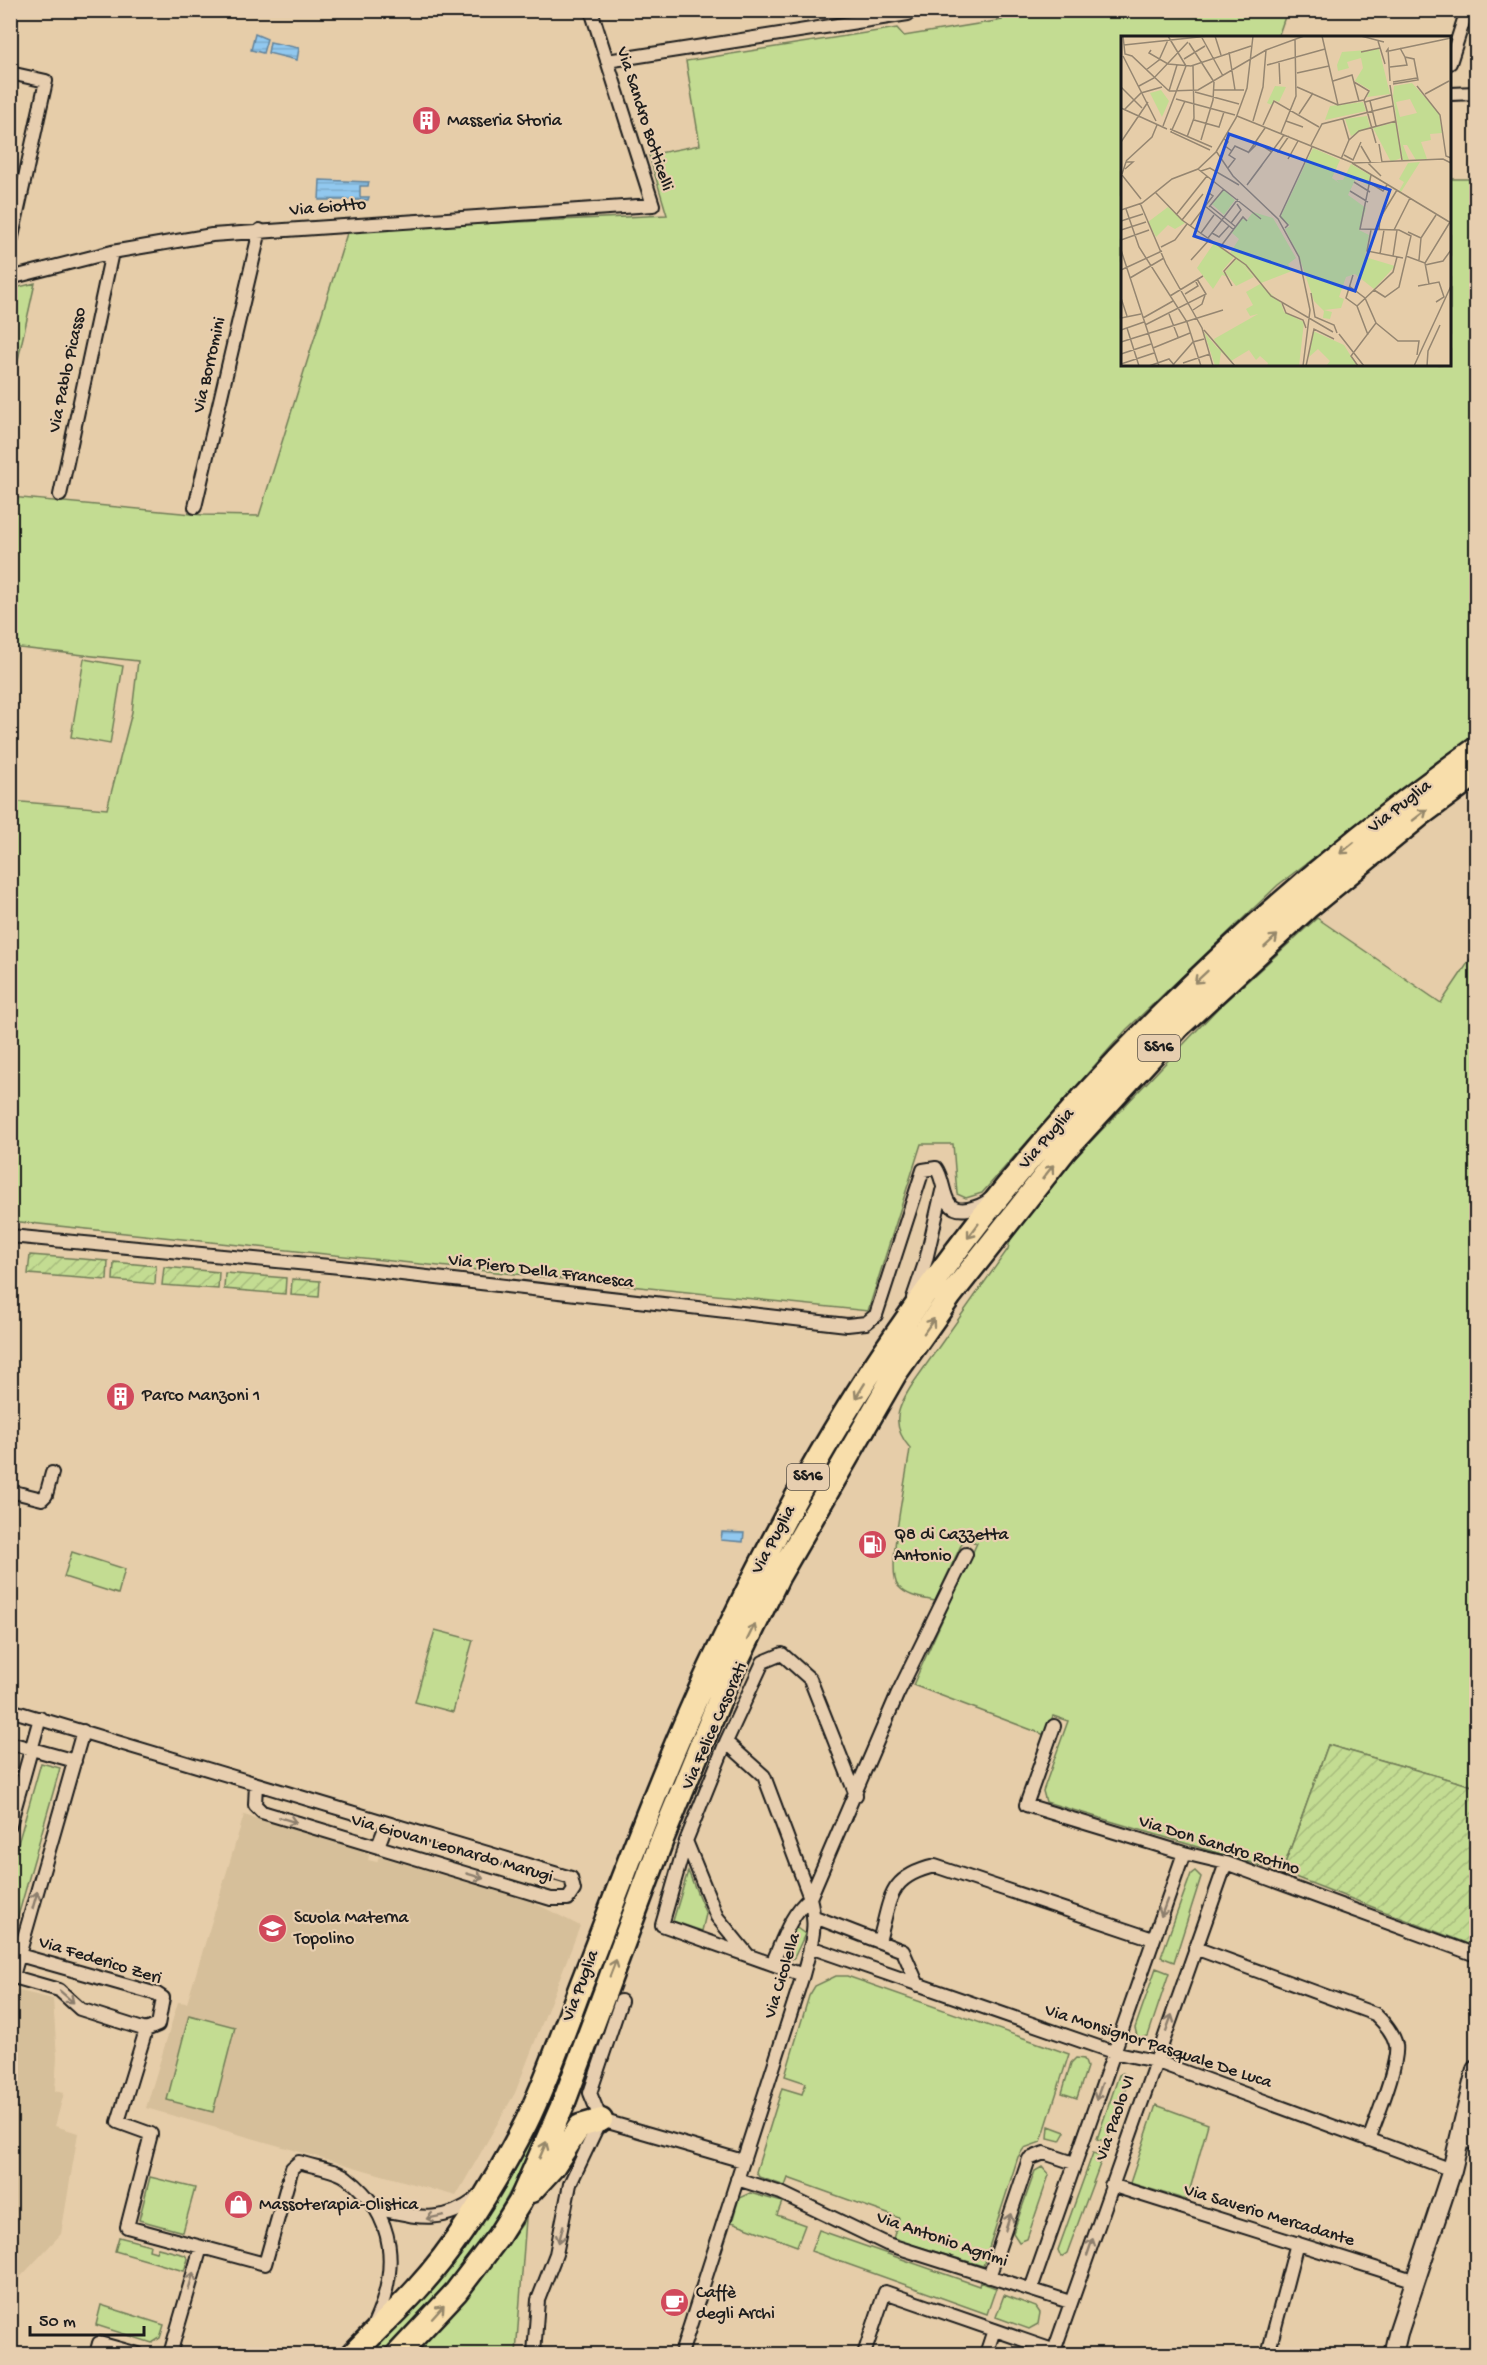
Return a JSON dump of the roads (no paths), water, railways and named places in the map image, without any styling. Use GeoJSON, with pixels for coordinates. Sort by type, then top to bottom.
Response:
{"type":"FeatureCollection","features":[{"type":"Feature","properties":{"kind":"highway","name":"Via Puglia"},"geometry":{"type":"LineString","coordinates":[[360,2347],[419,2287],[467,2223],[531,2112],[642,1829],[708,1674],[763,1558],[827,1444],[894,1337],[1023,1164],[1162,1013],[1283,900],[1407,800],[1476,749]]}},
{"type":"Feature","properties":{"kind":"highway","name":"Via Puglia"},"geometry":{"type":"LineString","coordinates":[[398,2355],[456,2292],[498,2238],[520,2202],[564,2102],[663,1836],[727,1682],[778,1577],[895,1374],[950,1296],[1066,1149],[1178,1026],[1308,907],[1419,816],[1476,774]]}},
{"type":"Feature","properties":{"kind":"highway"},"geometry":{"type":"LineString","coordinates":[[520,2202],[553,2167],[580,2126],[601,2120]]}},
{"type":"Feature","properties":{"kind":"street","name":"Via Sandro Botticelli"},"geometry":{"type":"LineString","coordinates":[[591,10],[653,205]]}},
{"type":"Feature","properties":{"kind":"street"},"geometry":{"type":"LineString","coordinates":[[1451,57],[1467,10]]}},
{"type":"Feature","properties":{"kind":"street"},"geometry":{"type":"LineString","coordinates":[[607,61],[908,12]]}},
{"type":"Feature","properties":{"kind":"street"},"geometry":{"type":"LineString","coordinates":[[10,73],[46,81],[10,246]]}},
{"type":"Feature","properties":{"kind":"street"},"geometry":{"type":"LineString","coordinates":[[1451,94],[1476,93]]}},
{"type":"Feature","properties":{"kind":"street","name":"Via Giotto"},"geometry":{"type":"LineString","coordinates":[[10,278],[112,252],[169,241],[260,230],[334,228],[360,223],[653,205]]}},
{"type":"Feature","properties":{"kind":"street","name":"Via Borromini"},"geometry":{"type":"LineString","coordinates":[[195,507],[260,230]]}},
{"type":"Feature","properties":{"kind":"street","name":"Via Pablo Picasso"},"geometry":{"type":"LineString","coordinates":[[60,495],[112,252]]}},
{"type":"Feature","properties":{"kind":"street","name":"Via Piero Della Francesca"},"geometry":{"type":"LineString","coordinates":[[10,1236],[340,1267],[847,1325],[866,1323],[876,1315],[923,1170],[936,1168],[942,1176],[944,1198],[951,1206],[965,1209],[984,1204],[1023,1164]]}},
{"type":"Feature","properties":{"kind":"street"},"geometry":{"type":"LineString","coordinates":[[894,1337],[918,1286],[942,1190]]}},
{"type":"Feature","properties":{"kind":"street"},"geometry":{"type":"LineString","coordinates":[[10,1491],[42,1499],[46,1495],[52,1473]]}},
{"type":"Feature","properties":{"kind":"street"},"geometry":{"type":"LineString","coordinates":[[772,1964],[792,1919],[801,1905],[810,1898],[897,1695],[966,1554]]}},
{"type":"Feature","properties":{"kind":"street","name":"Via Felice Casorati"},"geometry":{"type":"LineString","coordinates":[[803,1975],[662,1925],[686,1841],[726,1742],[763,1662],[782,1654],[810,1679],[856,1795]]}},
{"type":"Feature","properties":{"kind":"street","name":"Via Giovan Leonardo Marugi"},"geometry":{"type":"LineString","coordinates":[[10,1710],[572,1878],[574,1890],[568,1899],[551,1899],[262,1812],[255,1805],[256,1784]]}},
{"type":"Feature","properties":{"kind":"street"},"geometry":{"type":"LineString","coordinates":[[10,1825],[40,1718]]}},
{"type":"Feature","properties":{"kind":"street","name":"Via Don Sandro Rotino"},"geometry":{"type":"LineString","coordinates":[[1054,1726],[1026,1805],[1184,1853],[1226,1863],[1476,1955]]}},
{"type":"Feature","properties":{"kind":"street"},"geometry":{"type":"LineString","coordinates":[[83,1731],[12,1976],[59,1990],[80,2009],[146,2030],[118,2122],[151,2133],[127,2227],[265,2264],[292,2168],[299,2162],[346,2177],[378,2209],[391,2247],[386,2299],[360,2347]]}},
{"type":"Feature","properties":{"kind":"street","name":"Via Cicolella"},"geometry":{"type":"LineString","coordinates":[[681,2355],[803,1975],[815,1930],[815,1917],[810,1898],[764,1776],[726,1742]]}},
{"type":"Feature","properties":{"kind":"street"},"geometry":{"type":"LineString","coordinates":[[10,1743],[75,1761]]}},
{"type":"Feature","properties":{"kind":"street"},"geometry":{"type":"LineString","coordinates":[[378,1846],[387,1823]]}},
{"type":"Feature","properties":{"kind":"street"},"geometry":{"type":"LineString","coordinates":[[686,1841],[717,1917],[748,1956]]}},
{"type":"Feature","properties":{"kind":"street","name":"Via Paolo VI"},"geometry":{"type":"LineString","coordinates":[[1030,2289],[1184,1853]]}},
{"type":"Feature","properties":{"kind":"street","name":"Via Paolo VI"},"geometry":{"type":"LineString","coordinates":[[1059,2353],[1070,2302],[1226,1863]]}},
{"type":"Feature","properties":{"kind":"street"},"geometry":{"type":"LineString","coordinates":[[879,1941],[896,1884],[914,1870],[935,1866],[1153,1939]]}},
{"type":"Feature","properties":{"kind":"street"},"geometry":{"type":"LineString","coordinates":[[815,1917],[903,1951],[918,1985]]}},
{"type":"Feature","properties":{"kind":"street"},"geometry":{"type":"LineString","coordinates":[[792,1919],[815,1930]]}},
{"type":"Feature","properties":{"kind":"street","name":"Via Monsignor Pasquale De Luca"},"geometry":{"type":"LineString","coordinates":[[810,1947],[1113,2052],[1155,2061],[1452,2170]]}},
{"type":"Feature","properties":{"kind":"street"},"geometry":{"type":"LineString","coordinates":[[1196,1948],[1375,2014],[1389,2027],[1396,2045],[1395,2061],[1369,2140]]}},
{"type":"Feature","properties":{"kind":"street","name":"Via Federico Zeri"},"geometry":{"type":"LineString","coordinates":[[19,1955],[157,1994],[163,1998],[158,2025],[146,2030]]}},
{"type":"Feature","properties":{"kind":"street"},"geometry":{"type":"LineString","coordinates":[[534,2355],[538,2300],[556,2254],[570,2184],[601,2120],[590,2093],[621,2001]]}},
{"type":"Feature","properties":{"kind":"street"},"geometry":{"type":"LineString","coordinates":[[1393,2355],[1452,2170],[1469,2141],[1476,2070]]}},
{"type":"Feature","properties":{"kind":"street"},"geometry":{"type":"LineString","coordinates":[[601,2120],[743,2161]]}},
{"type":"Feature","properties":{"kind":"street","name":"Via Paolo VI"},"geometry":{"type":"LineString","coordinates":[[989,2277],[1029,2159],[1044,2153],[1074,2163]]}},
{"type":"Feature","properties":{"kind":"street","name":"Via Antonio Agrimi"},"geometry":{"type":"LineString","coordinates":[[737,2179],[781,2193],[887,2244],[1070,2302]]}},
{"type":"Feature","properties":{"kind":"street","name":"Via Saverio Mercadante"},"geometry":{"type":"LineString","coordinates":[[1111,2186],[1416,2281]]}},
{"type":"Feature","properties":{"kind":"street"},"geometry":{"type":"LineString","coordinates":[[378,2209],[426,2219],[460,2211],[486,2192]]}},
{"type":"Feature","properties":{"kind":"street"},"geometry":{"type":"LineString","coordinates":[[1268,2355],[1297,2243]]}},
{"type":"Feature","properties":{"kind":"street"},"geometry":{"type":"LineString","coordinates":[[170,2355],[201,2247]]}},
{"type":"Feature","properties":{"kind":"street"},"geometry":{"type":"LineString","coordinates":[[864,2355],[885,2292],[1059,2353]]}},
{"type":"Feature","properties":{"kind":"street"},"geometry":{"type":"LineString","coordinates":[[986,2355],[994,2330]]}},
{"type":"Feature","properties":{"kind":"street"},"geometry":{"type":"LineString","coordinates":[[96,2355],[99,2343],[138,2355]]}},
{"type":"Feature","properties":{"kind":"water"},"geometry":{"type":"Polygon","coordinates":[[[255,34],[267,39],[263,53],[251,50],[255,34]]]}},
{"type":"Feature","properties":{"kind":"water"},"geometry":{"type":"Polygon","coordinates":[[[270,42],[299,48],[297,60],[268,53],[270,42]]]}},
{"type":"Feature","properties":{"kind":"water"},"geometry":{"type":"Polygon","coordinates":[[[320,180],[369,182],[368,186],[360,186],[360,197],[369,197],[368,200],[319,200],[320,180]]]}},
{"type":"Feature","properties":{"kind":"water"},"geometry":{"type":"Polygon","coordinates":[[[722,1532],[744,1533],[743,1542],[721,1540],[722,1532]]]}},
{"type":"Feature","properties":{"kind":"place","name":"Masseria Storia"},"geometry":{"type":"Point","coordinates":[426,121]}},
{"type":"Feature","properties":{"kind":"place","name":"Parco Manzoni 1"},"geometry":{"type":"Point","coordinates":[121,1396]}},
{"type":"Feature","properties":{"kind":"place","name":"Q8 di Cazzetta Antonio"},"geometry":{"type":"Point","coordinates":[873,1545]}},
{"type":"Feature","properties":{"kind":"place","name":"Scuola Materna Topolino"},"geometry":{"type":"Point","coordinates":[273,1928]}},
{"type":"Feature","properties":{"kind":"place","name":"Massoterapia-Olistica"},"geometry":{"type":"Point","coordinates":[238,2205]}},
{"type":"Feature","properties":{"kind":"place","name":"Caffè degli Archi"},"geometry":{"type":"Point","coordinates":[675,2303]}}]}
